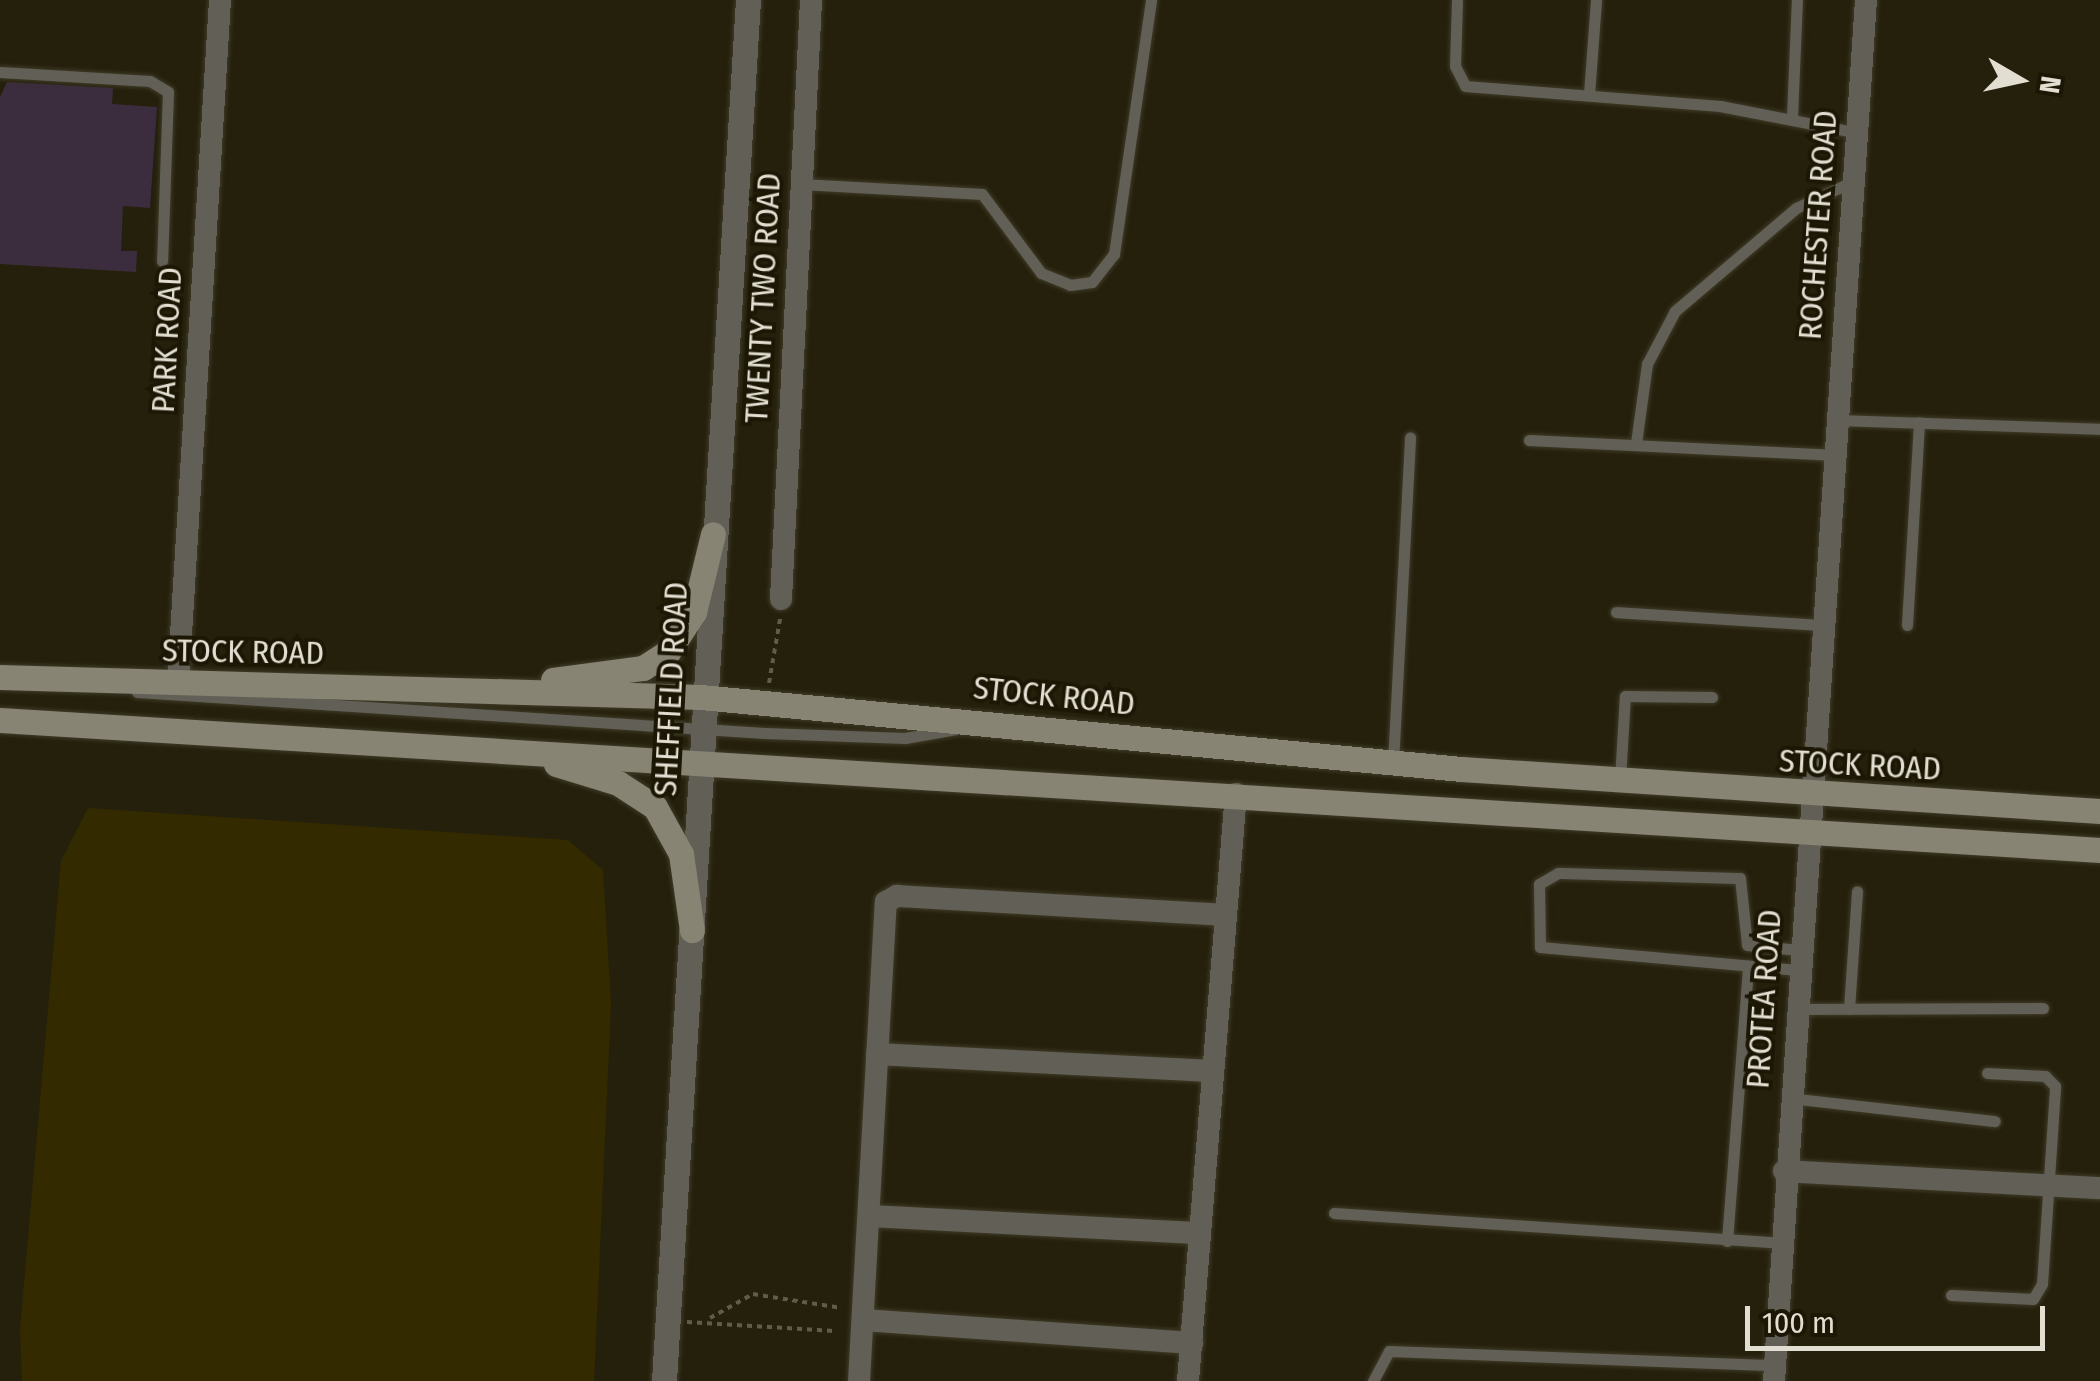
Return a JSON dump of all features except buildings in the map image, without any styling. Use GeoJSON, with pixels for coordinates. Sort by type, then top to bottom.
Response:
{"type":"FeatureCollection","features":[{"type":"Feature","properties":{"kind":"main road"},"geometry":{"type":"LineString","coordinates":[[489,690],[643,668],[668,652],[694,612],[712,534]]}},
{"type":"Feature","properties":{"kind":"main road","name":"STOCK ROAD"},"geometry":{"type":"LineString","coordinates":[[0,677],[700,697],[1393,764],[1813,795],[2100,811]]}},
{"type":"Feature","properties":{"kind":"main road","name":"STOCK ROAD"},"geometry":{"type":"LineString","coordinates":[[0,720],[2100,850]]}},
{"type":"Feature","properties":{"kind":"main road"},"geometry":{"type":"LineString","coordinates":[[517,752],[618,783],[655,808],[681,854],[692,930]]}},
{"type":"Feature","properties":{"kind":"street","name":"PARK ROAD"},"geometry":{"type":"LineString","coordinates":[[178,683],[220,0]]}},
{"type":"Feature","properties":{"kind":"street","name":"SHEFFIELD ROAD"},"geometry":{"type":"LineString","coordinates":[[664,1381],[692,930],[700,697],[748,0]]}},
{"type":"Feature","properties":{"kind":"street","name":"TWENTY TWO ROAD"},"geometry":{"type":"LineString","coordinates":[[781,599],[811,0]]}},
{"type":"Feature","properties":{"kind":"street","name":"ROCHESTER ROAD"},"geometry":{"type":"LineString","coordinates":[[1813,795],[1832,454],[1856,180],[1866,0]]}},
{"type":"Feature","properties":{"kind":"street"},"geometry":{"type":"LineString","coordinates":[[1188,1381],[1196,1233],[1236,794]]}},
{"type":"Feature","properties":{"kind":"street","name":"PROTEA ROAD"},"geometry":{"type":"LineString","coordinates":[[1774,1373],[1784,1171],[1813,795]]}},
{"type":"Feature","properties":{"kind":"street"},"geometry":{"type":"LineString","coordinates":[[859,1381],[870,1216],[880,920],[891,898],[1224,915]]}},
{"type":"Feature","properties":{"kind":"street"},"geometry":{"type":"LineString","coordinates":[[877,1054],[1211,1071]]}},
{"type":"Feature","properties":{"kind":"street"},"geometry":{"type":"LineString","coordinates":[[1784,1171],[2100,1188]]}},
{"type":"Feature","properties":{"kind":"street"},"geometry":{"type":"LineString","coordinates":[[870,1216],[1196,1233]]}},
{"type":"Feature","properties":{"kind":"street"},"geometry":{"type":"LineString","coordinates":[[863,1314],[1192,1344]]}},
{"type":"Feature","properties":{"kind":"lane"},"geometry":{"type":"LineString","coordinates":[[802,184],[982,194],[1041,273],[1070,285],[1092,282],[1110,267],[1125,202],[1151,0]]}},
{"type":"Feature","properties":{"kind":"lane"},"geometry":{"type":"LineString","coordinates":[[1457,0],[1455,66],[1465,86],[1589,94],[1792,117],[1859,134]]}},
{"type":"Feature","properties":{"kind":"lane"},"geometry":{"type":"LineString","coordinates":[[1589,94],[1596,0]]}},
{"type":"Feature","properties":{"kind":"lane"},"geometry":{"type":"LineString","coordinates":[[1792,117],[1798,0]]}},
{"type":"Feature","properties":{"kind":"lane"},"geometry":{"type":"LineString","coordinates":[[0,72],[150,81],[168,92],[162,261]]}},
{"type":"Feature","properties":{"kind":"lane"},"geometry":{"type":"LineString","coordinates":[[1636,443],[1648,364],[1675,312],[1796,208],[1856,180]]}},
{"type":"Feature","properties":{"kind":"lane"},"geometry":{"type":"LineString","coordinates":[[1835,420],[2100,429]]}},
{"type":"Feature","properties":{"kind":"lane"},"geometry":{"type":"LineString","coordinates":[[1907,626],[1918,422]]}},
{"type":"Feature","properties":{"kind":"lane"},"geometry":{"type":"LineString","coordinates":[[1393,764],[1410,438]]}},
{"type":"Feature","properties":{"kind":"lane"},"geometry":{"type":"LineString","coordinates":[[1530,440],[1832,454]]}},
{"type":"Feature","properties":{"kind":"lane"},"geometry":{"type":"LineString","coordinates":[[1616,612],[1824,625]]}},
{"type":"Feature","properties":{"kind":"lane"},"geometry":{"type":"LineString","coordinates":[[84,681],[152,694],[906,738],[984,722]]}},
{"type":"Feature","properties":{"kind":"lane"},"geometry":{"type":"LineString","coordinates":[[1620,782],[1626,696],[1712,697]]}},
{"type":"Feature","properties":{"kind":"lane"},"geometry":{"type":"LineString","coordinates":[[1558,872],[1740,878],[1747,945],[1799,960],[1748,966],[1540,947],[1540,884],[1558,872]]}},
{"type":"Feature","properties":{"kind":"lane"},"geometry":{"type":"LineString","coordinates":[[1848,1008],[1858,891]]}},
{"type":"Feature","properties":{"kind":"lane"},"geometry":{"type":"LineString","coordinates":[[1727,1241],[1748,966]]}},
{"type":"Feature","properties":{"kind":"lane"},"geometry":{"type":"LineString","coordinates":[[1796,1009],[2043,1008]]}},
{"type":"Feature","properties":{"kind":"lane"},"geometry":{"type":"LineString","coordinates":[[1951,1294],[2033,1299],[2042,1284],[2056,1086],[2045,1076],[1987,1072]]}},
{"type":"Feature","properties":{"kind":"lane"},"geometry":{"type":"LineString","coordinates":[[1789,1098],[1995,1121]]}},
{"type":"Feature","properties":{"kind":"lane"},"geometry":{"type":"LineString","coordinates":[[1334,1213],[1781,1242]]}},
{"type":"Feature","properties":{"kind":"lane"},"geometry":{"type":"LineString","coordinates":[[1374,1381],[1390,1351],[1774,1373]]}},
{"type":"Feature","properties":{"kind":"path"},"geometry":{"type":"LineString","coordinates":[[768,686],[781,599]]}},
{"type":"Feature","properties":{"kind":"path"},"geometry":{"type":"LineString","coordinates":[[710,1318],[753,1294],[863,1314]]}},
{"type":"Feature","properties":{"kind":"path"},"geometry":{"type":"LineString","coordinates":[[687,1322],[710,1318],[834,1331]]}},
{"type":"Feature","properties":{"kind":"shaded area"},"geometry":{"type":"Polygon","coordinates":[[[88,808],[568,840],[603,870],[611,1004],[594,1381],[22,1381],[20,1330],[61,861],[88,808]]]}}]}
